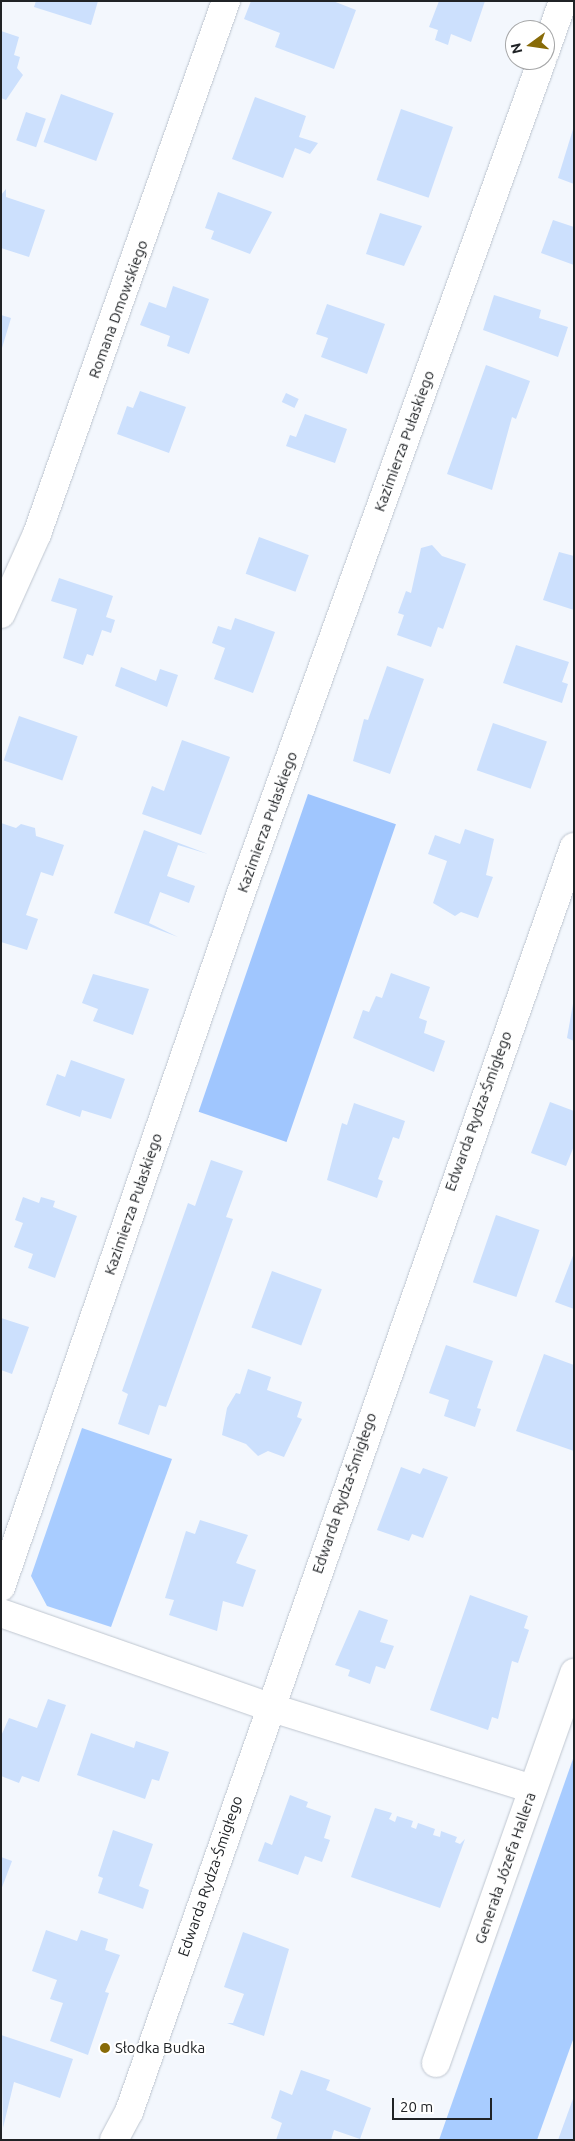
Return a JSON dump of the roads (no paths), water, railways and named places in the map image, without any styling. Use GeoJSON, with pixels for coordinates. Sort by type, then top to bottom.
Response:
{"type":"FeatureCollection","features":[{"type":"Feature","properties":{"kind":"street","name":"Romana Dmowskiego"},"geometry":{"type":"LineString","coordinates":[[1,614],[37,534],[226,1]]}},
{"type":"Feature","properties":{"kind":"street"},"geometry":{"type":"LineString","coordinates":[[555,25],[564,1]]}},
{"type":"Feature","properties":{"kind":"street","name":"Kazimierza Pułaskiego"},"geometry":{"type":"LineString","coordinates":[[1,1587],[241,893],[538,70]]}},
{"type":"Feature","properties":{"kind":"street","name":"Edwarda Rydza-Śmigłego"},"geometry":{"type":"LineString","coordinates":[[114,2140],[129,2112],[269,1706],[574,847]]}},
{"type":"Feature","properties":{"kind":"street"},"geometry":{"type":"LineString","coordinates":[[1,1613],[269,1706],[532,1789]]}},
{"type":"Feature","properties":{"kind":"street","name":"Generała Józefa Hallera"},"geometry":{"type":"LineString","coordinates":[[436,2064],[574,1673]]}},
{"type":"Feature","properties":{"kind":"place","name":"Słodka Budka"},"geometry":{"type":"Point","coordinates":[105,2048]}}]}
